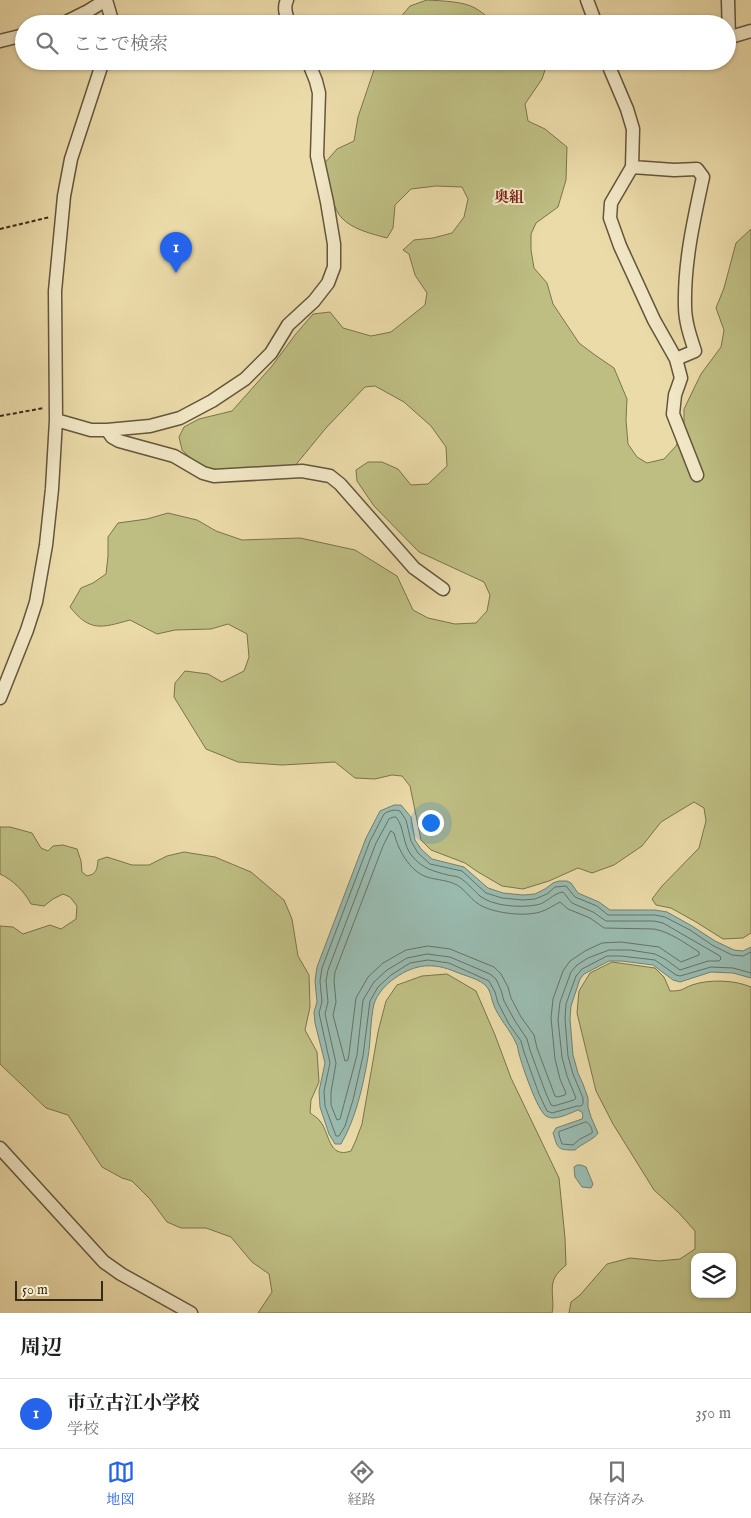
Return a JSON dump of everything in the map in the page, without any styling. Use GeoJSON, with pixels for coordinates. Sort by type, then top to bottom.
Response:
{"type":"FeatureCollection","features":[{"type":"Feature","properties":{"kind":"street"},"geometry":{"type":"LineString","coordinates":[[82,15],[106,0],[110,15]]}},
{"type":"Feature","properties":{"kind":"street"},"geometry":{"type":"LineString","coordinates":[[285,15],[287,0]]}},
{"type":"Feature","properties":{"kind":"street"},"geometry":{"type":"LineString","coordinates":[[587,0],[593,15]]}},
{"type":"Feature","properties":{"kind":"street"},"geometry":{"type":"LineString","coordinates":[[728,0],[728,15]]}},
{"type":"Feature","properties":{"kind":"street"},"geometry":{"type":"LineString","coordinates":[[736,36],[751,31]]}},
{"type":"Feature","properties":{"kind":"street"},"geometry":{"type":"LineString","coordinates":[[0,41],[15,37]]}},
{"type":"Feature","properties":{"kind":"street"},"geometry":{"type":"LineString","coordinates":[[0,698],[36,602],[46,545],[52,489],[56,420],[55,291],[64,196],[71,159],[100,70]]}},
{"type":"Feature","properties":{"kind":"street"},"geometry":{"type":"LineString","coordinates":[[56,420],[91,430],[150,426],[180,418],[212,402],[245,379],[271,353],[288,326],[314,301],[328,283],[334,267],[334,244],[327,202],[316,156],[319,93],[312,70]]}},
{"type":"Feature","properties":{"kind":"street"},"geometry":{"type":"LineString","coordinates":[[610,70],[627,109],[633,129],[632,167],[611,203],[610,218],[620,246],[654,320],[676,358],[682,378],[675,395],[673,414],[697,475]]}},
{"type":"Feature","properties":{"kind":"street"},"geometry":{"type":"LineString","coordinates":[[632,167],[674,170],[697,169],[703,177],[688,250],[685,307],[688,328],[695,351],[676,358]]}},
{"type":"Feature","properties":{"kind":"street"},"geometry":{"type":"LineString","coordinates":[[107,430],[112,437],[119,441],[174,456],[203,473],[214,476],[302,471],[330,476],[340,484],[414,568],[443,589]]}},
{"type":"Feature","properties":{"kind":"street"},"geometry":{"type":"LineString","coordinates":[[0,1148],[104,1262],[121,1274],[191,1313]]}},
{"type":"Feature","properties":{"kind":"path"},"geometry":{"type":"LineString","coordinates":[[0,229],[48,217],[62,218]]}},
{"type":"Feature","properties":{"kind":"path"},"geometry":{"type":"LineString","coordinates":[[0,416],[56,407]]}},
{"type":"Feature","properties":{"kind":"green space"},"geometry":{"type":"Polygon","coordinates":[[[427,0],[452,2],[470,6],[484,15],[402,15],[410,6],[427,0]]]}},
{"type":"Feature","properties":{"kind":"green space"},"geometry":{"type":"Polygon","coordinates":[[[374,70],[545,70],[542,79],[525,104],[528,121],[545,129],[567,147],[566,180],[558,207],[536,223],[531,234],[534,268],[547,283],[553,304],[579,343],[614,368],[627,399],[628,444],[637,457],[647,463],[664,459],[676,446],[684,428],[684,409],[701,374],[721,347],[724,330],[716,308],[724,288],[736,243],[751,229],[751,933],[743,938],[723,939],[671,908],[656,905],[652,899],[699,848],[706,821],[704,808],[694,802],[661,822],[642,846],[614,865],[592,873],[578,868],[549,881],[523,889],[502,886],[465,863],[431,850],[421,840],[410,786],[402,776],[392,775],[375,779],[355,778],[335,762],[282,765],[238,762],[206,749],[174,697],[175,683],[185,671],[208,674],[222,682],[244,671],[249,657],[247,634],[228,624],[211,629],[175,630],[157,634],[130,620],[111,625],[97,626],[84,621],[70,607],[81,588],[93,583],[106,574],[108,537],[118,523],[147,519],[168,513],[197,520],[216,531],[242,540],[300,538],[355,550],[397,576],[413,610],[428,618],[455,624],[476,623],[487,611],[490,595],[484,582],[419,552],[374,506],[357,481],[356,470],[368,462],[382,462],[398,469],[411,485],[428,484],[447,466],[446,447],[431,426],[404,402],[375,386],[365,387],[326,428],[294,467],[240,471],[212,470],[195,462],[182,450],[179,437],[184,427],[199,419],[232,411],[272,366],[313,314],[330,312],[343,328],[371,336],[391,332],[425,305],[427,293],[415,275],[409,254],[403,250],[414,240],[452,233],[464,217],[468,199],[462,187],[436,186],[411,189],[395,205],[393,228],[387,238],[368,233],[350,225],[338,213],[323,165],[337,149],[354,141],[358,117],[374,70]]]}},
{"type":"Feature","properties":{"kind":"green space"},"geometry":{"type":"Polygon","coordinates":[[[0,827],[10,827],[32,833],[41,848],[48,851],[53,846],[63,845],[77,849],[82,872],[87,876],[96,871],[98,860],[107,857],[132,865],[149,865],[167,856],[184,852],[215,857],[251,872],[284,900],[292,919],[298,956],[309,975],[310,1007],[305,1030],[317,1052],[319,1082],[311,1100],[310,1113],[320,1121],[331,1144],[338,1151],[351,1151],[362,1124],[378,1032],[386,1001],[397,985],[422,976],[447,974],[476,991],[511,1078],[559,1178],[566,1265],[553,1281],[552,1313],[258,1313],[272,1292],[269,1274],[252,1262],[231,1237],[206,1228],[181,1228],[167,1222],[150,1199],[132,1181],[122,1178],[102,1167],[68,1115],[46,1108],[0,1064],[0,926],[13,927],[23,934],[50,925],[61,929],[76,919],[77,906],[70,897],[63,894],[44,906],[31,904],[18,886],[0,874],[0,827]]]}},
{"type":"Feature","properties":{"kind":"green space"},"geometry":{"type":"Polygon","coordinates":[[[612,962],[655,968],[664,977],[670,991],[714,981],[737,983],[751,987],[751,1313],[569,1313],[571,1302],[580,1295],[607,1264],[630,1258],[659,1261],[680,1259],[695,1249],[695,1231],[654,1190],[613,1124],[596,1091],[577,1013],[579,991],[590,973],[612,962]]]}},
{"type":"Feature","properties":{"kind":"water"},"geometry":{"type":"Polygon","coordinates":[[[394,805],[401,805],[411,817],[415,840],[421,849],[432,859],[464,867],[488,888],[503,893],[535,894],[553,883],[567,881],[571,883],[578,893],[599,902],[610,910],[655,910],[667,912],[715,941],[734,950],[743,951],[751,947],[751,978],[733,973],[711,972],[680,982],[673,980],[653,965],[621,961],[609,961],[584,974],[580,979],[571,1006],[570,1019],[573,1055],[588,1098],[591,1117],[598,1133],[575,1150],[569,1150],[559,1148],[553,1133],[556,1128],[582,1119],[582,1112],[578,1110],[562,1116],[549,1118],[542,1112],[530,1087],[517,1044],[498,1014],[486,986],[477,980],[448,969],[432,966],[417,967],[402,973],[388,983],[375,1000],[368,1057],[358,1102],[351,1124],[341,1144],[335,1144],[329,1134],[320,1107],[319,1091],[325,1063],[314,1012],[317,1002],[315,981],[317,967],[366,838],[380,811],[394,805]]]}},
{"type":"Feature","properties":{"kind":"water"},"geometry":{"type":"Polygon","coordinates":[[[577,1165],[586,1167],[593,1184],[591,1188],[582,1187],[575,1177],[574,1167],[577,1165]]]}},
{"type":"Feature","properties":{"kind":"place","name":"市立古江小学校"},"geometry":{"type":"Point","coordinates":[176,273]}},
{"type":"Feature","properties":{"kind":"district","name":"奥組"},"geometry":{"type":"Point","coordinates":[509,197]}}]}
